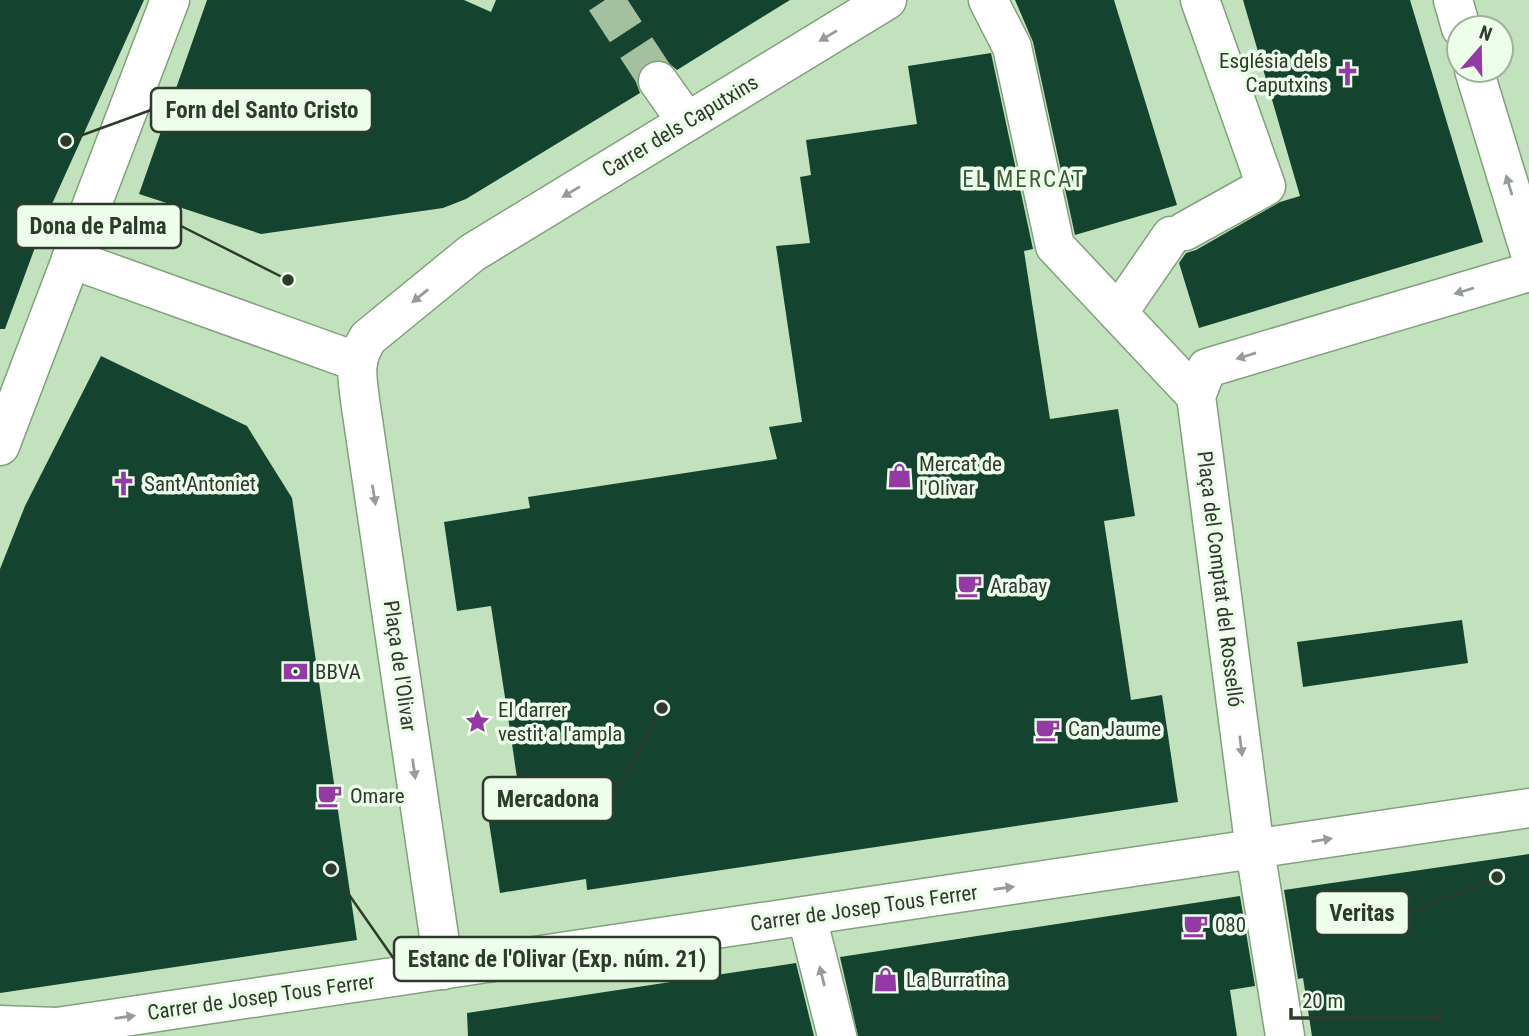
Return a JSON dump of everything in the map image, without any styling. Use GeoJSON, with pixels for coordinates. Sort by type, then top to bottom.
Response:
{"type":"FeatureCollection","features":[{"type":"Feature","properties":{"kind":"street"},"geometry":{"type":"LineString","coordinates":[[0,446],[170,0]]}},
{"type":"Feature","properties":{"kind":"street","name":"Carrer dels Caputxins"},"geometry":{"type":"LineString","coordinates":[[358,362],[359,354],[368,338],[472,253],[887,0]]}},
{"type":"Feature","properties":{"kind":"street"},"geometry":{"type":"LineString","coordinates":[[988,0],[1012,47],[1055,246],[1196,396],[1207,368],[1529,272]]}},
{"type":"Feature","properties":{"kind":"street"},"geometry":{"type":"LineString","coordinates":[[1118,313],[1178,234],[1266,187],[1200,0]]}},
{"type":"Feature","properties":{"kind":"street"},"geometry":{"type":"LineString","coordinates":[[659,81],[687,122]]}},
{"type":"Feature","properties":{"kind":"street"},"geometry":{"type":"LineString","coordinates":[[1478,84],[1529,250]]}},
{"type":"Feature","properties":{"kind":"street"},"geometry":{"type":"LineString","coordinates":[[71,258],[358,362]]}},
{"type":"Feature","properties":{"kind":"street","name":"Plaça de l'Olivar"},"geometry":{"type":"LineString","coordinates":[[358,362],[360,400],[444,970]]}},
{"type":"Feature","properties":{"kind":"street","name":"Plaça del Comptat del Rosselló"},"geometry":{"type":"LineString","coordinates":[[1196,396],[1255,850],[1285,1036]]}},
{"type":"Feature","properties":{"kind":"street"},"geometry":{"type":"LineString","coordinates":[[1255,850],[1529,808]]}},
{"type":"Feature","properties":{"kind":"street","name":"Carrer de Josep Tous Ferrer"},"geometry":{"type":"LineString","coordinates":[[0,1024],[54,1031],[444,970],[1255,850]]}},
{"type":"Feature","properties":{"kind":"street"},"geometry":{"type":"LineString","coordinates":[[807,917],[837,1036]]}},
{"type":"Feature","properties":{"kind":"building"},"geometry":{"type":"Polygon","coordinates":[[[0,0],[144,0],[51,204],[5,329],[0,329],[0,0]]]}},
{"type":"Feature","properties":{"kind":"building"},"geometry":{"type":"Polygon","coordinates":[[[207,0],[464,0],[491,12],[496,0],[790,0],[677,70],[666,61],[657,59],[646,63],[638,73],[636,82],[640,93],[466,199],[443,208],[261,234],[139,194],[207,0]]]}},
{"type":"Feature","properties":{"kind":"building"},"geometry":{"type":"Polygon","coordinates":[[[1015,0],[1114,0],[1177,205],[1075,235],[1033,42],[1015,0]]]}},
{"type":"Feature","properties":{"kind":"building"},"geometry":{"type":"Polygon","coordinates":[[[1243,0],[1410,0],[1483,242],[1199,328],[1179,263],[1186,253],[1196,250],[1280,202],[1300,196],[1243,0]]]}},
{"type":"Feature","properties":{"kind":"building","name":"Mercat de l'Olivar"},"geometry":{"type":"Polygon","coordinates":[[[991,53],[1033,249],[1024,251],[1050,419],[1118,409],[1135,516],[1104,521],[1131,700],[1162,695],[1178,802],[587,890],[586,879],[500,893],[486,803],[520,798],[508,717],[491,606],[457,611],[444,522],[530,508],[528,497],[777,459],[769,427],[802,422],[776,246],[810,243],[800,177],[811,175],[806,140],[917,124],[908,66],[991,53]]]}},
{"type":"Feature","properties":{"kind":"building"},"geometry":{"type":"Polygon","coordinates":[[[101,356],[247,426],[292,498],[357,940],[0,993],[0,569],[25,506],[101,356]]]}},
{"type":"Feature","properties":{"kind":"building"},"geometry":{"type":"Polygon","coordinates":[[[1462,620],[1468,663],[1303,687],[1297,642],[1462,620]]]}},
{"type":"Feature","properties":{"kind":"building"},"geometry":{"type":"Polygon","coordinates":[[[1529,854],[1529,1036],[1312,1036],[1303,978],[1298,979],[1284,890],[1529,854]]]}},
{"type":"Feature","properties":{"kind":"building"},"geometry":{"type":"Polygon","coordinates":[[[1240,896],[1255,986],[1230,990],[1237,1036],[858,1036],[840,957],[1240,896]]]}},
{"type":"Feature","properties":{"kind":"building"},"geometry":{"type":"Polygon","coordinates":[[[796,963],[814,1036],[468,1036],[467,1013],[796,963]]]}},
{"type":"Feature","properties":{"kind":"tunnel"},"geometry":{"type":"LineString","coordinates":[[605,0],[658,81]]}},
{"type":"Feature","properties":{"kind":"place","name":"Església dels Caputxins"},"geometry":{"type":"Point","coordinates":[1348,73]}},
{"type":"Feature","properties":{"kind":"place","name":"Forn del Santo Cristo"},"geometry":{"type":"Point","coordinates":[66,141]}},
{"type":"Feature","properties":{"kind":"place","name":"Dona de Palma"},"geometry":{"type":"Point","coordinates":[288,280]}},
{"type":"Feature","properties":{"kind":"place","name":"Mercat de l'Olivar"},"geometry":{"type":"Point","coordinates":[899,476]}},
{"type":"Feature","properties":{"kind":"place","name":"Sant Antoniet"},"geometry":{"type":"Point","coordinates":[124,484]}},
{"type":"Feature","properties":{"kind":"place","name":"Arabay"},"geometry":{"type":"Point","coordinates":[970,586]}},
{"type":"Feature","properties":{"kind":"place","name":"BBVA"},"geometry":{"type":"Point","coordinates":[295,672]}},
{"type":"Feature","properties":{"kind":"place","name":"Mercadona"},"geometry":{"type":"Point","coordinates":[662,708]}},
{"type":"Feature","properties":{"kind":"place","name":"El darrer vestit a l'ampla"},"geometry":{"type":"Point","coordinates":[478,722]}},
{"type":"Feature","properties":{"kind":"place","name":"Can Jaume"},"geometry":{"type":"Point","coordinates":[1048,729]}},
{"type":"Feature","properties":{"kind":"place","name":"Omare"},"geometry":{"type":"Point","coordinates":[330,796]}},
{"type":"Feature","properties":{"kind":"place","name":"Estanc de l'Olivar (Exp. núm. 21)"},"geometry":{"type":"Point","coordinates":[331,869]}},
{"type":"Feature","properties":{"kind":"place","name":"Veritas"},"geometry":{"type":"Point","coordinates":[1497,877]}},
{"type":"Feature","properties":{"kind":"place","name":"080"},"geometry":{"type":"Point","coordinates":[1195,925]}},
{"type":"Feature","properties":{"kind":"place","name":"La Burratina"},"geometry":{"type":"Point","coordinates":[886,980]}},
{"type":"Feature","properties":{"kind":"district","name":"EL MERCAT"},"geometry":{"type":"Point","coordinates":[1024,179]}}]}
